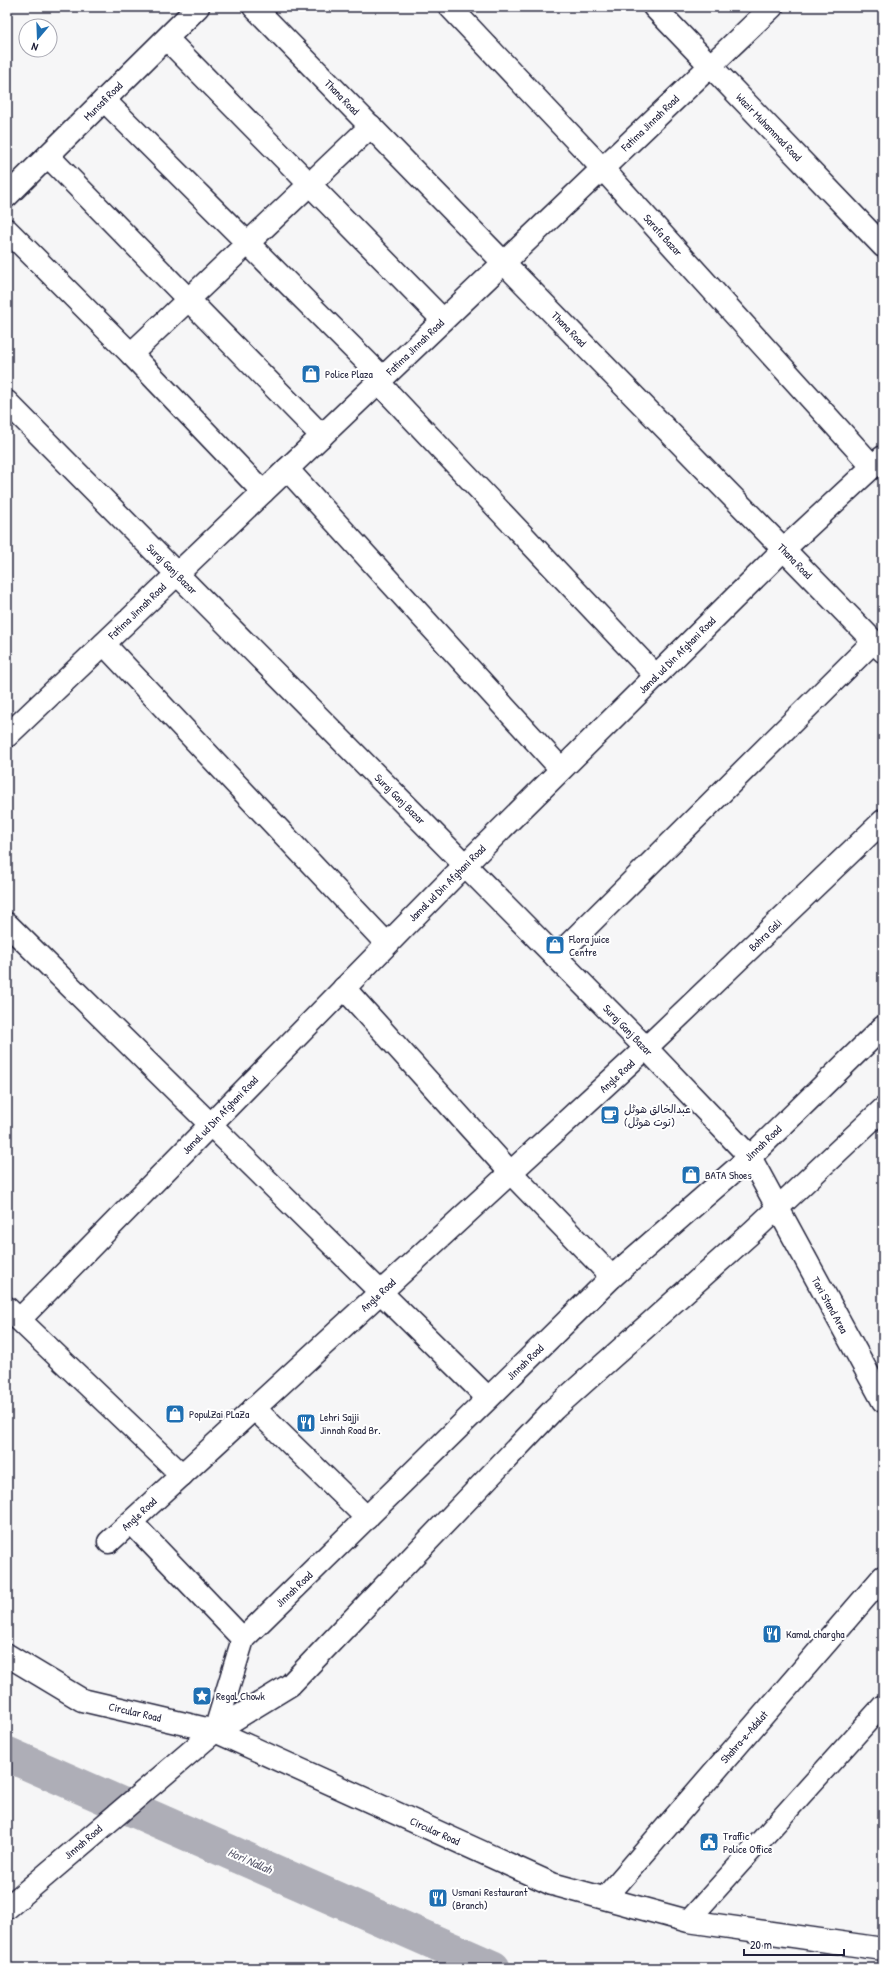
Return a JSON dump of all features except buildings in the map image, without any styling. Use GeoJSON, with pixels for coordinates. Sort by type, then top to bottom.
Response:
{"type":"FeatureCollection","features":[{"type":"Feature","properties":{"kind":"street","name":"Munsafi Road"},"geometry":{"type":"LineString","coordinates":[[7,196],[198,7]]}},
{"type":"Feature","properties":{"kind":"street","name":"Thana Road"},"geometry":{"type":"LineString","coordinates":[[254,7],[878,646]]}},
{"type":"Feature","properties":{"kind":"street","name":"Sarafa Bazar"},"geometry":{"type":"LineString","coordinates":[[450,7],[878,462]]}},
{"type":"Feature","properties":{"kind":"street","name":"Wazir Muhammad Road"},"geometry":{"type":"LineString","coordinates":[[654,7],[883,246]]}},
{"type":"Feature","properties":{"kind":"street","name":"Fatima Jinnah Road"},"geometry":{"type":"LineString","coordinates":[[7,736],[772,7]]}},
{"type":"Feature","properties":{"kind":"street"},"geometry":{"type":"LineString","coordinates":[[166,39],[444,320]]}},
{"type":"Feature","properties":{"kind":"street"},"geometry":{"type":"LineString","coordinates":[[104,100],[380,380],[656,676]]}},
{"type":"Feature","properties":{"kind":"street"},"geometry":{"type":"LineString","coordinates":[[131,354],[187,299],[371,126]]}},
{"type":"Feature","properties":{"kind":"street"},"geometry":{"type":"LineString","coordinates":[[48,156],[322,436]]}},
{"type":"Feature","properties":{"kind":"street"},"geometry":{"type":"LineString","coordinates":[[7,230],[131,354],[263,492]]}},
{"type":"Feature","properties":{"kind":"street","name":"Suraj Ganj Bazar"},"geometry":{"type":"LineString","coordinates":[[7,402],[646,1048],[750,1157],[778,1208]]}},
{"type":"Feature","properties":{"kind":"street","name":"Jamal ud Din Afghani Road"},"geometry":{"type":"LineString","coordinates":[[14,1314],[210,1124],[465,865],[784,549],[878,462]]}},
{"type":"Feature","properties":{"kind":"street"},"geometry":{"type":"LineString","coordinates":[[287,469],[561,769]]}},
{"type":"Feature","properties":{"kind":"street"},"geometry":{"type":"LineString","coordinates":[[104,644],[387,944]]}},
{"type":"Feature","properties":{"kind":"street"},"geometry":{"type":"LineString","coordinates":[[556,957],[878,646]]}},
{"type":"Feature","properties":{"kind":"street","name":"Bohra Gali"},"geometry":{"type":"LineString","coordinates":[[646,1048],[883,821]]}},
{"type":"Feature","properties":{"kind":"street"},"geometry":{"type":"LineString","coordinates":[[7,924],[488,1398]]}},
{"type":"Feature","properties":{"kind":"street"},"geometry":{"type":"LineString","coordinates":[[344,988],[510,1173],[612,1277]]}},
{"type":"Feature","properties":{"kind":"street","name":"Jinnah Road"},"geometry":{"type":"LineString","coordinates":[[215,1731],[243,1640],[612,1277],[750,1157],[883,1027]]}},
{"type":"Feature","properties":{"kind":"street","name":"Angle Road"},"geometry":{"type":"LineString","coordinates":[[109,1542],[646,1048]]}},
{"type":"Feature","properties":{"kind":"street","name":"Jinnah Road"},"geometry":{"type":"LineString","coordinates":[[7,1908],[215,1731],[290,1685],[554,1409],[778,1208],[883,1109]]}},
{"type":"Feature","properties":{"kind":"street","name":"Taxi Stand Area"},"geometry":{"type":"LineString","coordinates":[[778,1208],[883,1401]]}},
{"type":"Feature","properties":{"kind":"street"},"geometry":{"type":"LineString","coordinates":[[14,1314],[182,1475]]}},
{"type":"Feature","properties":{"kind":"street"},"geometry":{"type":"LineString","coordinates":[[254,1408],[367,1518]]}},
{"type":"Feature","properties":{"kind":"street"},"geometry":{"type":"LineString","coordinates":[[130,1522],[243,1640]]}},
{"type":"Feature","properties":{"kind":"street","name":"Shahra-e-Adalat"},"geometry":{"type":"LineString","coordinates":[[605,1898],[883,1577]]}},
{"type":"Feature","properties":{"kind":"street","name":"Circular Road"},"geometry":{"type":"LineString","coordinates":[[7,1655],[82,1700],[215,1731],[552,1884],[688,1921],[883,1950]]}},
{"type":"Feature","properties":{"kind":"lane"},"geometry":{"type":"LineString","coordinates":[[688,1921],[883,1705]]}},
{"type":"Feature","properties":{"kind":"waterway","name":"Hori Nallah"},"geometry":{"type":"LineString","coordinates":[[7,1754],[493,1968]]}},
{"type":"Feature","properties":{"kind":"place","name":"Police Plaza"},"geometry":{"type":"Point","coordinates":[311,374]}},
{"type":"Feature","properties":{"kind":"place","name":"Flora juice Centre"},"geometry":{"type":"Point","coordinates":[555,945]}},
{"type":"Feature","properties":{"kind":"place","name":"عبدالخالق ھوٹل (توت ھوٹل)"},"geometry":{"type":"Point","coordinates":[610,1115]}},
{"type":"Feature","properties":{"kind":"place","name":"BATA Shoes"},"geometry":{"type":"Point","coordinates":[691,1175]}},
{"type":"Feature","properties":{"kind":"place","name":"PopulZai PLaZa"},"geometry":{"type":"Point","coordinates":[175,1414]}},
{"type":"Feature","properties":{"kind":"place","name":"Lehri Sajji Jinnah Road Br."},"geometry":{"type":"Point","coordinates":[306,1423]}},
{"type":"Feature","properties":{"kind":"place","name":"Kamal chargha"},"geometry":{"type":"Point","coordinates":[772,1634]}},
{"type":"Feature","properties":{"kind":"place","name":"Regal Chowk"},"geometry":{"type":"Point","coordinates":[202,1696]}},
{"type":"Feature","properties":{"kind":"place","name":"Traffic Police Office"},"geometry":{"type":"Point","coordinates":[709,1842]}},
{"type":"Feature","properties":{"kind":"place","name":"Usmani Restaurant (Branch)"},"geometry":{"type":"Point","coordinates":[438,1898]}}]}
